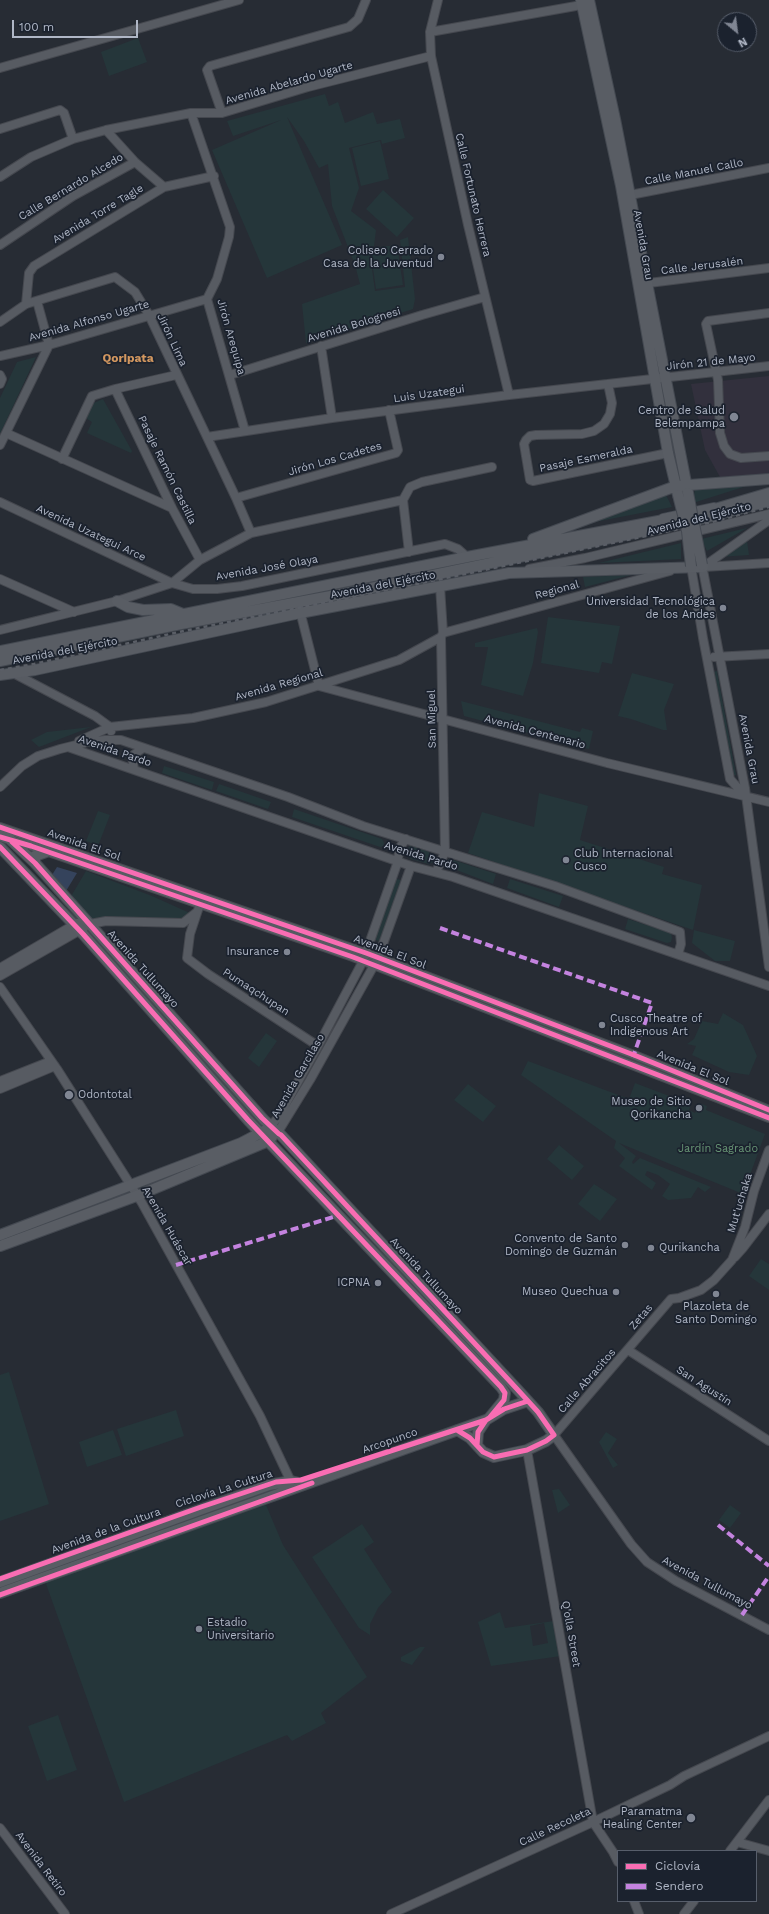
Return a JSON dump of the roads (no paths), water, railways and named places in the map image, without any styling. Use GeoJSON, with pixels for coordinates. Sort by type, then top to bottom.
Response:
{"type":"FeatureCollection","features":[{"type":"Feature","properties":{"kind":"main road","name":"Avenida Grau"},"geometry":{"type":"LineString","coordinates":[[586,2],[643,284],[668,453],[687,532],[692,567]]}},
{"type":"Feature","properties":{"kind":"main road","name":"Avenida Grau"},"geometry":{"type":"LineString","coordinates":[[643,284],[667,378],[687,489],[703,566]]}},
{"type":"Feature","properties":{"kind":"main road"},"geometry":{"type":"LineString","coordinates":[[506,549],[677,491],[769,479]]}},
{"type":"Feature","properties":{"kind":"main road","name":"Avenida del Ejército"},"geometry":{"type":"LineString","coordinates":[[0,650],[506,549],[699,514],[769,493]]}},
{"type":"Feature","properties":{"kind":"main road","name":"Avenida del Ejército"},"geometry":{"type":"LineString","coordinates":[[0,661],[298,602],[697,520],[769,501]]}},
{"type":"Feature","properties":{"kind":"main road"},"geometry":{"type":"LineString","coordinates":[[509,573],[677,569],[703,566]]}},
{"type":"Feature","properties":{"kind":"main road","name":"Avenida del Ejército"},"geometry":{"type":"LineString","coordinates":[[0,675],[300,613],[509,573]]}},
{"type":"Feature","properties":{"kind":"main road"},"geometry":{"type":"LineString","coordinates":[[117,601],[128,607],[143,610],[171,609],[183,614]]}},
{"type":"Feature","properties":{"kind":"main road","name":"Avenida Tullumayo"},"geometry":{"type":"LineString","coordinates":[[0,830],[35,863],[274,1129],[528,1401],[554,1434]]}},
{"type":"Feature","properties":{"kind":"main road","name":"Avenida Tullumayo"},"geometry":{"type":"LineString","coordinates":[[0,847],[77,928],[264,1136],[501,1387],[505,1394],[504,1400],[488,1418]]}},
{"type":"Feature","properties":{"kind":"main road"},"geometry":{"type":"LineString","coordinates":[[35,863],[35,856],[46,852]]}},
{"type":"Feature","properties":{"kind":"main road","name":"Avenida Garcilaso"},"geometry":{"type":"LineString","coordinates":[[0,1235],[241,1143],[264,1136],[274,1129]]}},
{"type":"Feature","properties":{"kind":"main road","name":"Avenida Garcilaso"},"geometry":{"type":"LineString","coordinates":[[0,1246],[137,1195],[264,1143],[264,1136]]}},
{"type":"Feature","properties":{"kind":"main road","name":"Arcopunco"},"geometry":{"type":"LineString","coordinates":[[296,1484],[457,1430],[488,1418],[512,1405],[528,1401]]}},
{"type":"Feature","properties":{"kind":"main road"},"geometry":{"type":"LineString","coordinates":[[477,1445],[478,1432],[488,1418]]}},
{"type":"Feature","properties":{"kind":"main road"},"geometry":{"type":"LineString","coordinates":[[457,1430],[470,1438],[483,1452],[494,1457],[527,1450],[546,1441],[554,1434]]}},
{"type":"Feature","properties":{"kind":"main road","name":"Avenida de la Cultura"},"geometry":{"type":"LineString","coordinates":[[0,1593],[269,1485],[296,1484]]}},
{"type":"Feature","properties":{"kind":"main road","name":"Avenida de la Cultura"},"geometry":{"type":"LineString","coordinates":[[0,1582],[112,1547]]}},
{"type":"Feature","properties":{"kind":"street"},"geometry":{"type":"LineString","coordinates":[[0,68],[239,0]]}},
{"type":"Feature","properties":{"kind":"street"},"geometry":{"type":"LineString","coordinates":[[222,113],[207,70],[210,66],[349,27],[358,19],[366,0]]}},
{"type":"Feature","properties":{"kind":"street","name":"Calle Fortunato Herrera"},"geometry":{"type":"LineString","coordinates":[[438,0],[430,32],[431,56],[468,225],[509,394]]}},
{"type":"Feature","properties":{"kind":"street"},"geometry":{"type":"LineString","coordinates":[[430,32],[586,2]]}},
{"type":"Feature","properties":{"kind":"street","name":"Avenida Abelardo Ugarte"},"geometry":{"type":"LineString","coordinates":[[0,177],[31,158],[73,140],[106,130],[191,113],[222,113],[308,87],[431,56]]}},
{"type":"Feature","properties":{"kind":"street"},"geometry":{"type":"LineString","coordinates":[[0,129],[60,110],[64,114],[73,140]]}},
{"type":"Feature","properties":{"kind":"street","name":"Jirón Arequipa"},"geometry":{"type":"LineString","coordinates":[[191,113],[214,176],[230,232],[217,279],[207,299],[245,431]]}},
{"type":"Feature","properties":{"kind":"street"},"geometry":{"type":"LineString","coordinates":[[106,130],[135,162],[164,187]]}},
{"type":"Feature","properties":{"kind":"street","name":"Calle Bernardo Alcedo"},"geometry":{"type":"LineString","coordinates":[[0,245],[73,196],[135,162]]}},
{"type":"Feature","properties":{"kind":"street","name":"Calle Manuel Callo"},"geometry":{"type":"LineString","coordinates":[[626,196],[769,168]]}},
{"type":"Feature","properties":{"kind":"street","name":"Avenida Torre Tagle"},"geometry":{"type":"LineString","coordinates":[[26,304],[29,273],[34,266],[164,187],[214,176]]}},
{"type":"Feature","properties":{"kind":"street","name":"Calle Jerusalén"},"geometry":{"type":"LineString","coordinates":[[643,284],[769,268]]}},
{"type":"Feature","properties":{"kind":"street","name":"Jirón Lima"},"geometry":{"type":"LineString","coordinates":[[0,322],[26,304],[116,277],[135,292],[149,315],[176,375],[236,498],[251,533]]}},
{"type":"Feature","properties":{"kind":"street","name":"Avenida Bolognesi"},"geometry":{"type":"LineString","coordinates":[[230,376],[321,346],[485,297]]}},
{"type":"Feature","properties":{"kind":"street","name":"Avenida Alfonso Ugarte"},"geometry":{"type":"LineString","coordinates":[[0,356],[49,345],[207,299]]}},
{"type":"Feature","properties":{"kind":"street"},"geometry":{"type":"LineString","coordinates":[[0,445],[49,345],[37,301]]}},
{"type":"Feature","properties":{"kind":"street"},"geometry":{"type":"LineString","coordinates":[[769,313],[706,322],[717,372],[720,433],[724,446],[730,454],[741,458],[769,456]]}},
{"type":"Feature","properties":{"kind":"street"},"geometry":{"type":"LineString","coordinates":[[321,346],[332,418]]}},
{"type":"Feature","properties":{"kind":"street","name":"Jirón 21 de Mayo"},"geometry":{"type":"LineString","coordinates":[[656,379],[769,366]]}},
{"type":"Feature","properties":{"kind":"street"},"geometry":{"type":"LineString","coordinates":[[0,375],[2,379],[0,384]]}},
{"type":"Feature","properties":{"kind":"street"},"geometry":{"type":"LineString","coordinates":[[62,459],[92,396],[115,389],[176,375]]}},
{"type":"Feature","properties":{"kind":"street","name":"Luis Uzategui"},"geometry":{"type":"LineString","coordinates":[[207,437],[509,394],[656,379]]}},
{"type":"Feature","properties":{"kind":"street","name":"Pasaje Esmeralda"},"geometry":{"type":"LineString","coordinates":[[608,384],[612,403],[610,414],[604,424],[594,431],[582,434],[536,434],[530,436],[526,440],[524,444],[530,480],[533,481],[668,453]]}},
{"type":"Feature","properties":{"kind":"street","name":"Pasaje Ramón Castilla"},"geometry":{"type":"LineString","coordinates":[[115,389],[172,508],[200,560]]}},
{"type":"Feature","properties":{"kind":"street","name":"Jirón Los Cadetes"},"geometry":{"type":"LineString","coordinates":[[236,498],[396,453],[398,450],[389,410]]}},
{"type":"Feature","properties":{"kind":"street"},"geometry":{"type":"LineString","coordinates":[[6,433],[172,508]]}},
{"type":"Feature","properties":{"kind":"street"},"geometry":{"type":"LineString","coordinates":[[409,552],[403,500],[410,487],[415,484],[492,467]]}},
{"type":"Feature","properties":{"kind":"street"},"geometry":{"type":"LineString","coordinates":[[0,630],[117,601],[172,583],[200,560],[251,533],[403,500]]}},
{"type":"Feature","properties":{"kind":"street","name":"Avenida Uzategui Arce"},"geometry":{"type":"LineString","coordinates":[[0,502],[172,583]]}},
{"type":"Feature","properties":{"kind":"street","name":"Avenida del Ejército"},"geometry":{"type":"LineString","coordinates":[[509,573],[586,558],[769,514]]}},
{"type":"Feature","properties":{"kind":"street"},"geometry":{"type":"LineString","coordinates":[[703,566],[769,520]]}},
{"type":"Feature","properties":{"kind":"street","name":"Avenida José Olaya"},"geometry":{"type":"LineString","coordinates":[[172,583],[193,589],[217,589],[242,586],[445,544],[458,549],[467,557]]}},
{"type":"Feature","properties":{"kind":"street"},"geometry":{"type":"LineString","coordinates":[[703,566],[769,563]]}},
{"type":"Feature","properties":{"kind":"street","name":"Avenida Grau"},"geometry":{"type":"LineString","coordinates":[[703,566],[745,796]]}},
{"type":"Feature","properties":{"kind":"street","name":"Avenida Grau"},"geometry":{"type":"LineString","coordinates":[[692,567],[707,658],[730,779],[745,796]]}},
{"type":"Feature","properties":{"kind":"street","name":"Regional"},"geometry":{"type":"LineString","coordinates":[[442,635],[677,569]]}},
{"type":"Feature","properties":{"kind":"street"},"geometry":{"type":"LineString","coordinates":[[0,579],[74,612]]}},
{"type":"Feature","properties":{"kind":"street"},"geometry":{"type":"LineString","coordinates":[[319,686],[298,602],[345,581]]}},
{"type":"Feature","properties":{"kind":"street","name":"San Miguel"},"geometry":{"type":"LineString","coordinates":[[440,586],[444,718],[445,852]]}},
{"type":"Feature","properties":{"kind":"street","name":"Avenida Regional"},"geometry":{"type":"LineString","coordinates":[[113,727],[193,718],[266,702],[399,660],[442,635]]}},
{"type":"Feature","properties":{"kind":"street"},"geometry":{"type":"LineString","coordinates":[[707,658],[769,654]]}},
{"type":"Feature","properties":{"kind":"street"},"geometry":{"type":"LineString","coordinates":[[13,673],[113,727]]}},
{"type":"Feature","properties":{"kind":"street","name":"Avenida Centenario"},"geometry":{"type":"LineString","coordinates":[[319,686],[444,718],[606,763],[769,802]]}},
{"type":"Feature","properties":{"kind":"street"},"geometry":{"type":"LineString","coordinates":[[113,727],[114,740]]}},
{"type":"Feature","properties":{"kind":"street"},"geometry":{"type":"LineString","coordinates":[[67,746],[113,727]]}},
{"type":"Feature","properties":{"kind":"street","name":"Avenida Pardo"},"geometry":{"type":"LineString","coordinates":[[0,787],[38,756],[67,746],[88,742],[114,740],[143,748],[288,797],[363,826],[555,886],[680,932],[681,944],[678,954]]}},
{"type":"Feature","properties":{"kind":"street","name":"Avenida Pardo"},"geometry":{"type":"LineString","coordinates":[[67,746],[410,866],[436,872],[769,986]]}},
{"type":"Feature","properties":{"kind":"street"},"geometry":{"type":"LineString","coordinates":[[134,769],[132,756],[143,748]]}},
{"type":"Feature","properties":{"kind":"street"},"geometry":{"type":"LineString","coordinates":[[745,796],[769,967]]}},
{"type":"Feature","properties":{"kind":"street","name":"Avenida El Sol"},"geometry":{"type":"LineString","coordinates":[[0,827],[200,904]]}},
{"type":"Feature","properties":{"kind":"street","name":"Avenida El Sol"},"geometry":{"type":"LineString","coordinates":[[0,837],[365,957],[769,1118]]}},
{"type":"Feature","properties":{"kind":"street","name":"Avenida Garcilaso"},"geometry":{"type":"LineString","coordinates":[[274,1129],[279,1116],[365,957],[397,861],[400,847],[406,839]]}},
{"type":"Feature","properties":{"kind":"street"},"geometry":{"type":"LineString","coordinates":[[436,872],[445,852]]}},
{"type":"Feature","properties":{"kind":"street","name":"Avenida Garcilaso"},"geometry":{"type":"LineString","coordinates":[[274,1129],[310,1080],[376,962],[410,866]]}},
{"type":"Feature","properties":{"kind":"street"},"geometry":{"type":"LineString","coordinates":[[0,968],[43,942],[77,928],[106,921],[182,923],[200,904]]}},
{"type":"Feature","properties":{"kind":"street"},"geometry":{"type":"LineString","coordinates":[[190,934],[200,904]]}},
{"type":"Feature","properties":{"kind":"street"},"geometry":{"type":"LineString","coordinates":[[182,923],[190,934]]}},
{"type":"Feature","properties":{"kind":"street"},"geometry":{"type":"LineString","coordinates":[[0,976],[77,928]]}},
{"type":"Feature","properties":{"kind":"street","name":"Pumaqchupan"},"geometry":{"type":"LineString","coordinates":[[190,934],[186,953],[190,961],[318,1046]]}},
{"type":"Feature","properties":{"kind":"street","name":"Avenida El Sol"},"geometry":{"type":"LineString","coordinates":[[376,962],[634,1055],[769,1110]]}},
{"type":"Feature","properties":{"kind":"street","name":"Avenida Huáscar"},"geometry":{"type":"LineString","coordinates":[[0,987],[53,1063],[137,1195],[260,1416],[296,1484]]}},
{"type":"Feature","properties":{"kind":"street"},"geometry":{"type":"LineString","coordinates":[[0,1081],[53,1063]]}},
{"type":"Feature","properties":{"kind":"street"},"geometry":{"type":"LineString","coordinates":[[0,1089],[53,1063]]}},
{"type":"Feature","properties":{"kind":"street","name":"Mut'uchaka"},"geometry":{"type":"LineString","coordinates":[[671,1299],[679,1298],[701,1290],[714,1280],[732,1260],[745,1227],[754,1191],[769,1150]]}},
{"type":"Feature","properties":{"kind":"street"},"geometry":{"type":"LineString","coordinates":[[732,1260],[769,1214]]}},
{"type":"Feature","properties":{"kind":"street","name":"Zetas"},"geometry":{"type":"LineString","coordinates":[[628,1350],[671,1299]]}},
{"type":"Feature","properties":{"kind":"street","name":"Calle Abracitos"},"geometry":{"type":"LineString","coordinates":[[554,1434],[628,1350]]}},
{"type":"Feature","properties":{"kind":"street","name":"San Agustín"},"geometry":{"type":"LineString","coordinates":[[628,1350],[769,1441]]}},
{"type":"Feature","properties":{"kind":"street","name":"Avenida Tullumayo"},"geometry":{"type":"LineString","coordinates":[[554,1434],[631,1544],[646,1562],[676,1581],[769,1630]]}},
{"type":"Feature","properties":{"kind":"street","name":"Q'olla Street"},"geometry":{"type":"LineString","coordinates":[[527,1450],[593,1822]]}},
{"type":"Feature","properties":{"kind":"street","name":"Calle Recoleta"},"geometry":{"type":"LineString","coordinates":[[391,1914],[593,1822],[670,1785],[684,1776],[769,1736]]}},
{"type":"Feature","properties":{"kind":"street"},"geometry":{"type":"LineString","coordinates":[[731,1850],[769,1800]]}},
{"type":"Feature","properties":{"kind":"street"},"geometry":{"type":"LineString","coordinates":[[593,1822],[617,1860]]}},
{"type":"Feature","properties":{"kind":"street","name":"Avenida Retiro"},"geometry":{"type":"LineString","coordinates":[[0,1828],[64,1914]]}},
{"type":"Feature","properties":{"kind":"street"},"geometry":{"type":"LineString","coordinates":[[736,1842],[769,1851]]}},
{"type":"Feature","properties":{"kind":"street"},"geometry":{"type":"LineString","coordinates":[[634,1902],[639,1914]]}},
{"type":"Feature","properties":{"kind":"street"},"geometry":{"type":"LineString","coordinates":[[684,1914],[693,1902]]}},
{"type":"Feature","properties":{"kind":"water"},"geometry":{"type":"Polygon","coordinates":[[[57,867],[77,873],[66,891],[52,875],[57,867]]]}},
{"type":"Feature","properties":{"kind":"railway"},"geometry":{"type":"LineString","coordinates":[[0,670],[708,523],[769,507]]}},
{"type":"Feature","properties":{"kind":"place","name":"Coliseo Cerrado Casa de la Juventud"},"geometry":{"type":"Point","coordinates":[441,257]}},
{"type":"Feature","properties":{"kind":"place","name":"Centro de Salud Belempampa"},"geometry":{"type":"Point","coordinates":[734,417]}},
{"type":"Feature","properties":{"kind":"place","name":"Universidad Tecnológica de los Andes"},"geometry":{"type":"Point","coordinates":[723,608]}},
{"type":"Feature","properties":{"kind":"place","name":"Club Internacional Cusco"},"geometry":{"type":"Point","coordinates":[566,860]}},
{"type":"Feature","properties":{"kind":"place","name":"Insurance"},"geometry":{"type":"Point","coordinates":[287,952]}},
{"type":"Feature","properties":{"kind":"place","name":"Cusco Theatre of Indigenous Art"},"geometry":{"type":"Point","coordinates":[602,1025]}},
{"type":"Feature","properties":{"kind":"place","name":"Odontotal"},"geometry":{"type":"Point","coordinates":[69,1095]}},
{"type":"Feature","properties":{"kind":"place","name":"Museo de Sitio Qorikancha"},"geometry":{"type":"Point","coordinates":[699,1108]}},
{"type":"Feature","properties":{"kind":"place","name":"Convento de Santo Domingo de Guzmán"},"geometry":{"type":"Point","coordinates":[625,1245]}},
{"type":"Feature","properties":{"kind":"place","name":"Qurikancha"},"geometry":{"type":"Point","coordinates":[651,1248]}},
{"type":"Feature","properties":{"kind":"place","name":"ICPNA"},"geometry":{"type":"Point","coordinates":[378,1283]}},
{"type":"Feature","properties":{"kind":"place","name":"Museo Quechua"},"geometry":{"type":"Point","coordinates":[616,1292]}},
{"type":"Feature","properties":{"kind":"place","name":"Plazoleta de Santo Domingo"},"geometry":{"type":"Point","coordinates":[716,1294]}},
{"type":"Feature","properties":{"kind":"place","name":"Estadio Universitario"},"geometry":{"type":"Point","coordinates":[199,1629]}},
{"type":"Feature","properties":{"kind":"place","name":"Paramatma Healing Center"},"geometry":{"type":"Point","coordinates":[691,1818]}},
{"type":"Feature","properties":{"kind":"district","name":"Qoripata"},"geometry":{"type":"Point","coordinates":[128,358]}},
{"type":"Feature","properties":{"kind":"park label","name":"Jardín Sagrado"},"geometry":{"type":"Point","coordinates":[718,1149]}}]}
